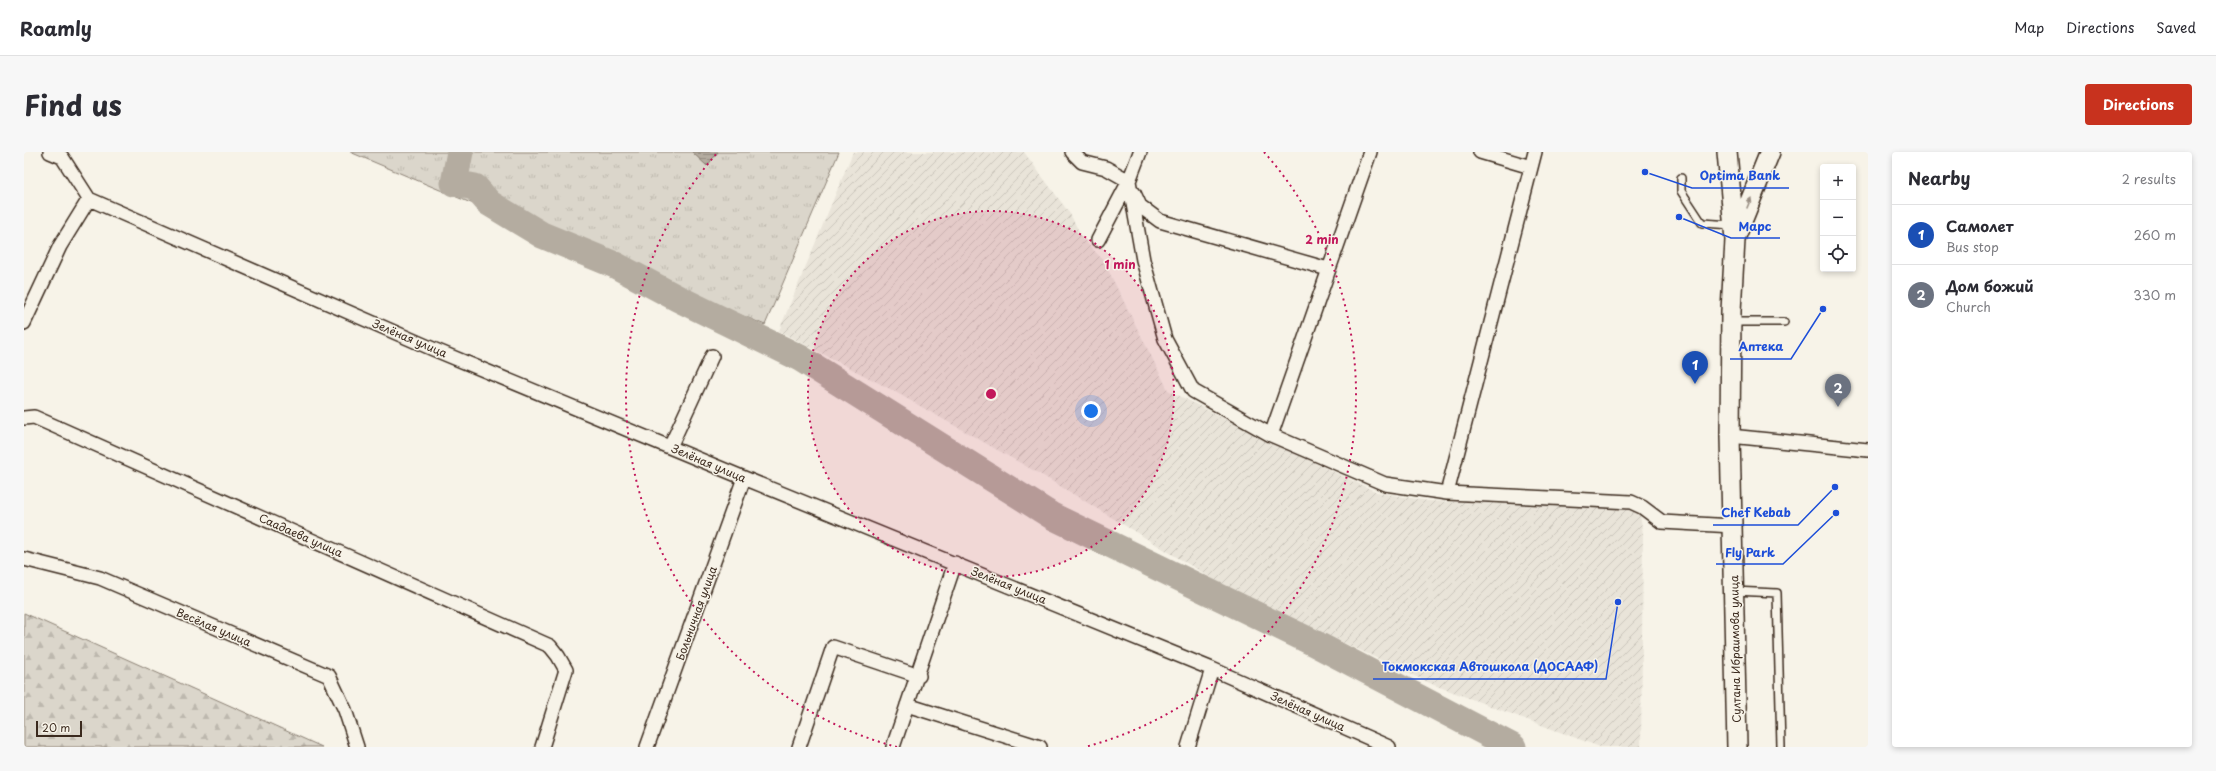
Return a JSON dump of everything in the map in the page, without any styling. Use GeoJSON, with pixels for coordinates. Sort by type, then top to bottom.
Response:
{"type":"FeatureCollection","features":[{"type":"Feature","properties":{"kind":"main road"},"geometry":{"type":"LineString","coordinates":[[1727,152],[1734,232]]}},
{"type":"Feature","properties":{"kind":"main road"},"geometry":{"type":"LineString","coordinates":[[1734,232],[1770,152]]}},
{"type":"Feature","properties":{"kind":"main road","name":"Султана Ибраимова улица"},"geometry":{"type":"LineString","coordinates":[[1734,232],[1731,322],[1730,436],[1737,747]]}},
{"type":"Feature","properties":{"kind":"street"},"geometry":{"type":"LineString","coordinates":[[24,323],[60,246],[90,199],[62,157],[50,152]]}},
{"type":"Feature","properties":{"kind":"street"},"geometry":{"type":"LineString","coordinates":[[1072,152],[1082,162],[1106,168],[1129,181],[1140,206],[1160,221],[1328,269]]}},
{"type":"Feature","properties":{"kind":"street"},"geometry":{"type":"LineString","coordinates":[[1098,240],[1129,181],[1140,152]]}},
{"type":"Feature","properties":{"kind":"street"},"geometry":{"type":"LineString","coordinates":[[1271,435],[1370,152]]}},
{"type":"Feature","properties":{"kind":"street"},"geometry":{"type":"LineString","coordinates":[[1480,152],[1531,167]]}},
{"type":"Feature","properties":{"kind":"street"},"geometry":{"type":"LineString","coordinates":[[1447,493],[1535,152]]}},
{"type":"Feature","properties":{"kind":"street"},"geometry":{"type":"LineString","coordinates":[[1129,181],[1143,260],[1165,339],[1193,391],[1271,435],[1385,484],[1447,493],[1631,502],[1642,507],[1662,522],[1733,526]]}},
{"type":"Feature","properties":{"kind":"street","name":"Зелёная улица"},"geometry":{"type":"LineString","coordinates":[[90,199],[433,349],[1212,669],[1389,747]]}},
{"type":"Feature","properties":{"kind":"street"},"geometry":{"type":"LineString","coordinates":[[670,447],[712,356]]}},
{"type":"Feature","properties":{"kind":"street","name":"Саадаева улица"},"geometry":{"type":"LineString","coordinates":[[24,418],[34,417],[550,646],[566,670],[542,747]]}},
{"type":"Feature","properties":{"kind":"street"},"geometry":{"type":"LineString","coordinates":[[1730,436],[1759,437],[1868,450]]}},
{"type":"Feature","properties":{"kind":"street","name":"Больничная улица"},"geometry":{"type":"LineString","coordinates":[[647,747],[744,478]]}},
{"type":"Feature","properties":{"kind":"street","name":"Весёлая улица"},"geometry":{"type":"LineString","coordinates":[[24,559],[100,578],[328,676],[345,710],[357,747]]}},
{"type":"Feature","properties":{"kind":"street"},"geometry":{"type":"LineString","coordinates":[[893,747],[907,705],[919,676],[955,563]]}},
{"type":"Feature","properties":{"kind":"street"},"geometry":{"type":"LineString","coordinates":[[799,747],[833,647],[919,676]]}},
{"type":"Feature","properties":{"kind":"street"},"geometry":{"type":"LineString","coordinates":[[1188,747],[1212,669]]}},
{"type":"Feature","properties":{"kind":"street"},"geometry":{"type":"LineString","coordinates":[[907,705],[1040,747]]}},
{"type":"Feature","properties":{"kind":"lane"},"geometry":{"type":"LineString","coordinates":[[1681,178],[1681,191],[1702,223],[1734,232]]}},
{"type":"Feature","properties":{"kind":"lane"},"geometry":{"type":"LineString","coordinates":[[1731,322],[1784,322]]}},
{"type":"Feature","properties":{"kind":"lane"},"geometry":{"type":"LineString","coordinates":[[1734,591],[1777,593],[1781,747]]}},
{"type":"Feature","properties":{"kind":"shaded area"},"geometry":{"type":"Polygon","coordinates":[[[692,152],[718,152],[707,166],[692,152]]]}},
{"type":"Feature","properties":{"kind":"shaded area"},"geometry":{"type":"Polygon","coordinates":[[[853,152],[1024,152],[1070,214],[1083,239],[1103,260],[1168,390],[1274,444],[1377,492],[1428,501],[1635,508],[1640,514],[1643,534],[1641,747],[1600,747],[1434,685],[1231,590],[1045,477],[890,389],[779,331],[853,152]]]}},
{"type":"Feature","properties":{"kind":"green space"},"geometry":{"type":"Polygon","coordinates":[[[350,152],[839,152],[765,325],[350,152]]]}},
{"type":"Feature","properties":{"kind":"green space"},"geometry":{"type":"Polygon","coordinates":[[[24,613],[322,747],[24,747],[24,613]]]}},
{"type":"Feature","properties":{"kind":"waterway"},"geometry":{"type":"LineString","coordinates":[[460,152],[454,183],[475,187],[489,203],[542,235],[615,265],[677,298],[800,358],[1052,516],[1312,642],[1513,747]]}},
{"type":"Feature","properties":{"kind":"place","name":"Optima Bank"},"geometry":{"type":"Point","coordinates":[1645,172]}},
{"type":"Feature","properties":{"kind":"place","name":"Марс"},"geometry":{"type":"Point","coordinates":[1679,217]}},
{"type":"Feature","properties":{"kind":"place","name":"Аптека"},"geometry":{"type":"Point","coordinates":[1823,309]}},
{"type":"Feature","properties":{"kind":"place","name":"Самолет"},"geometry":{"type":"Point","coordinates":[1695,384]}},
{"type":"Feature","properties":{"kind":"place","name":"Дом божий"},"geometry":{"type":"Point","coordinates":[1838,407]}},
{"type":"Feature","properties":{"kind":"place","name":"Chef Kebab"},"geometry":{"type":"Point","coordinates":[1835,487]}},
{"type":"Feature","properties":{"kind":"place","name":"Fly Park"},"geometry":{"type":"Point","coordinates":[1836,513]}},
{"type":"Feature","properties":{"kind":"place","name":"Токмокская Автошкола (ДОСААФ)"},"geometry":{"type":"Point","coordinates":[1618,602]}}]}
